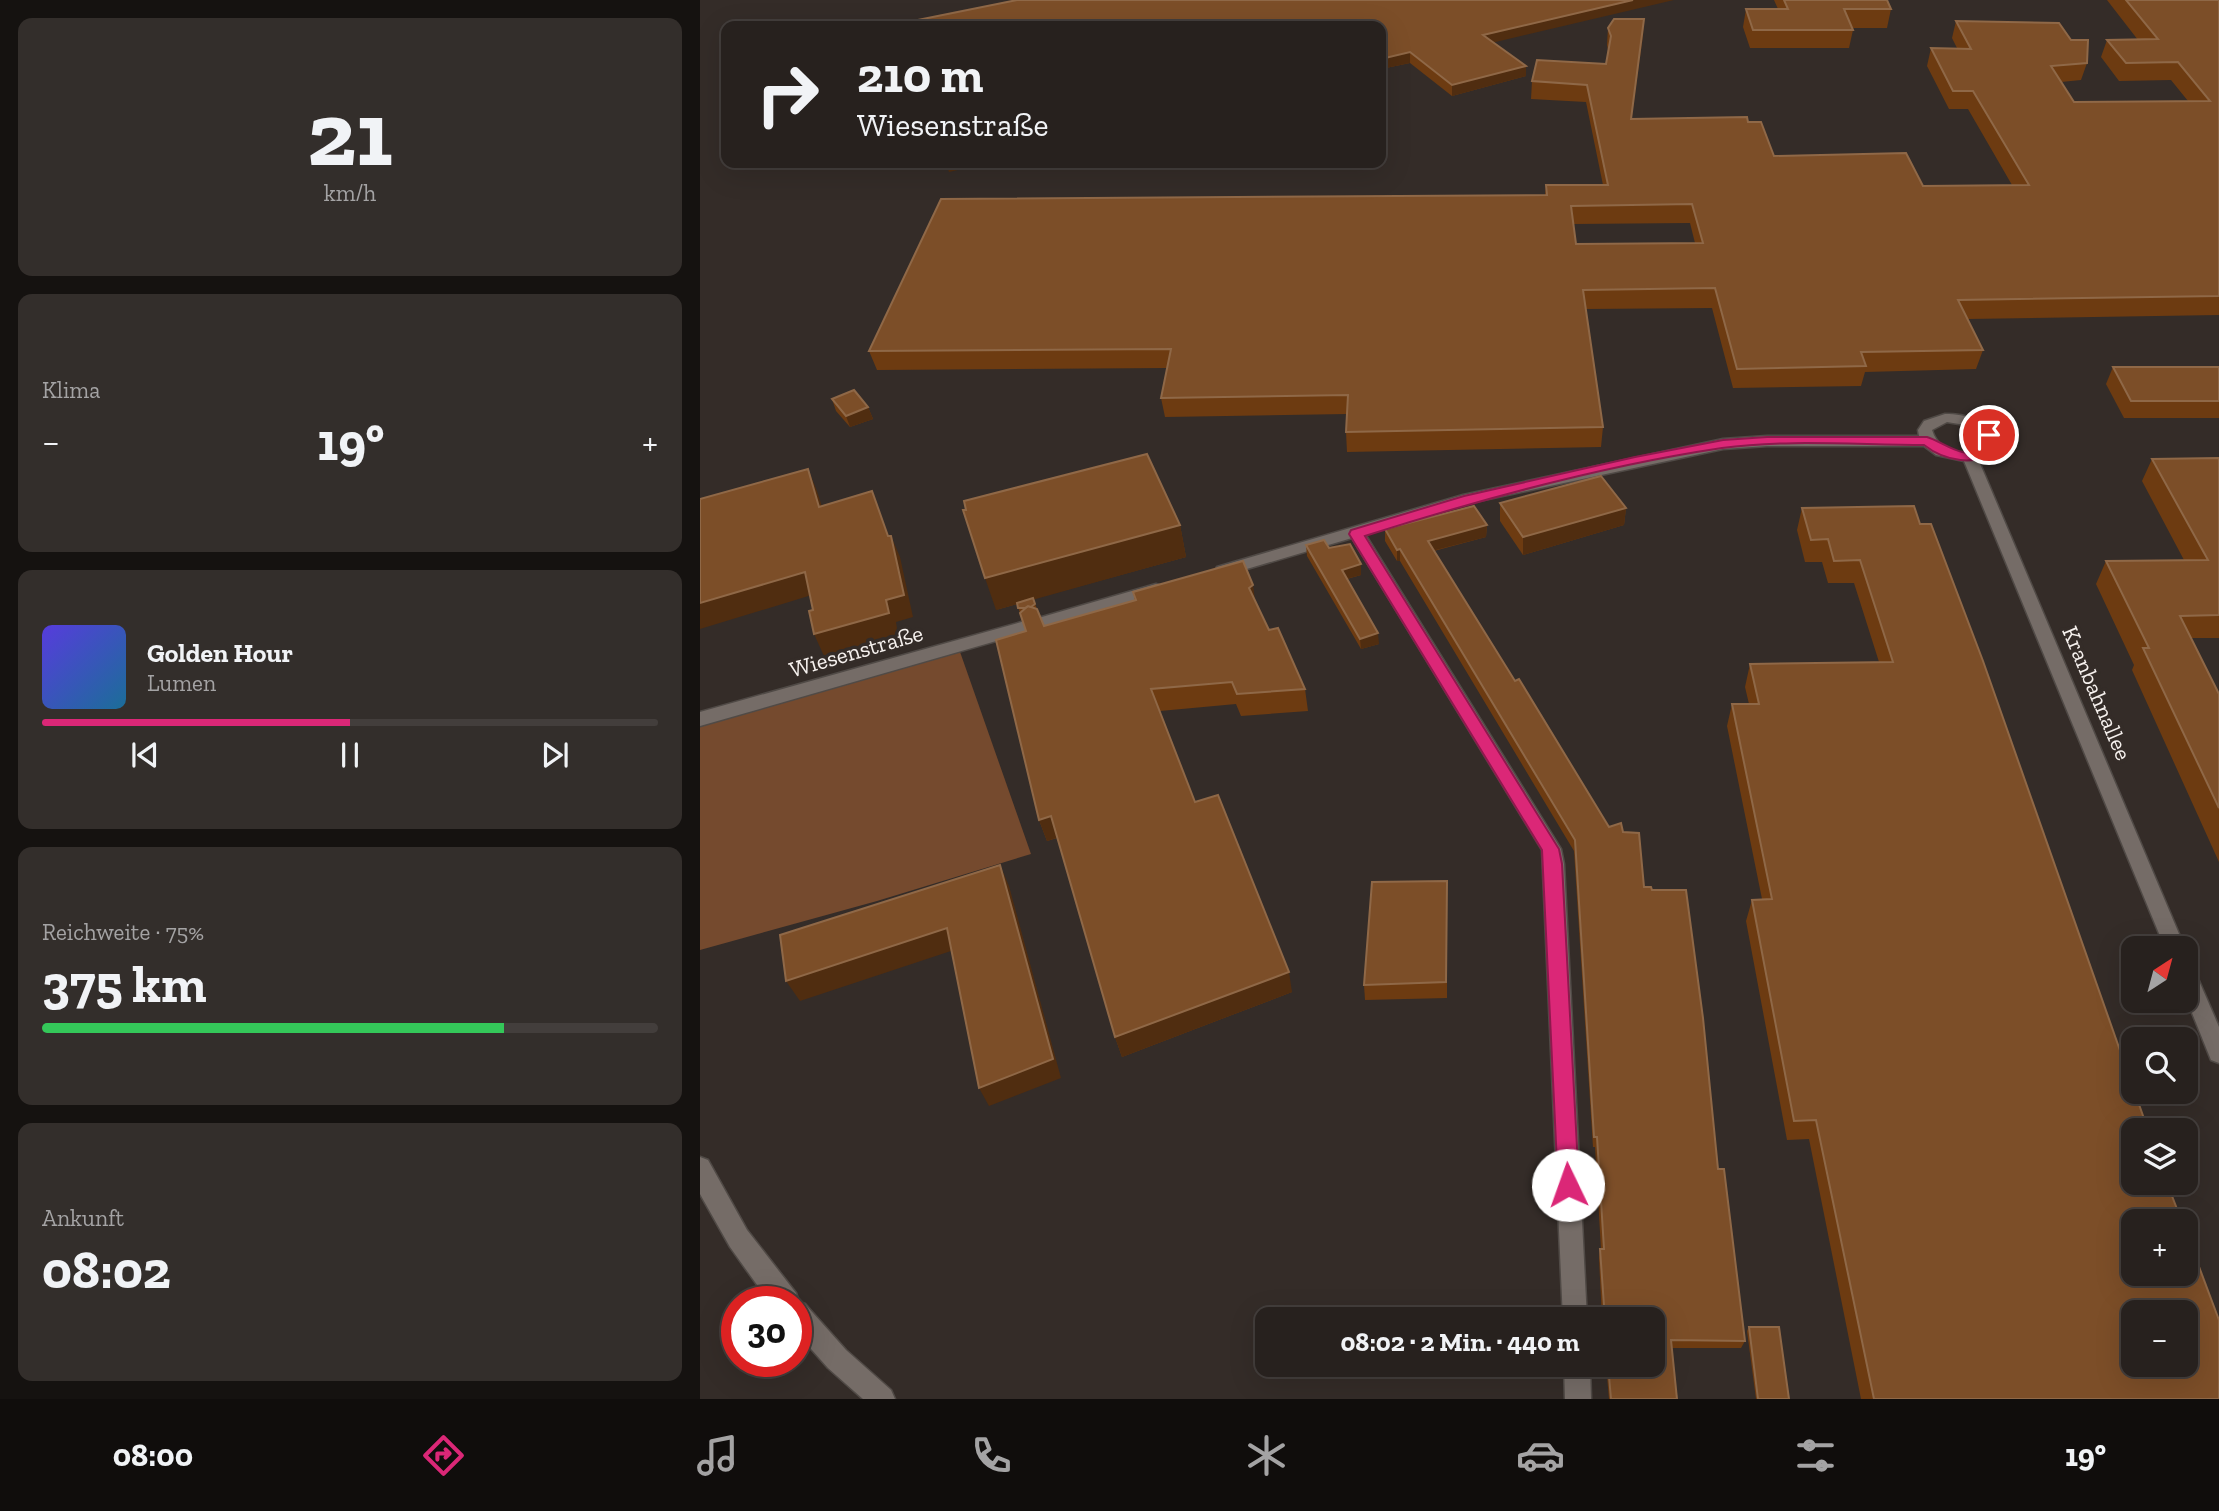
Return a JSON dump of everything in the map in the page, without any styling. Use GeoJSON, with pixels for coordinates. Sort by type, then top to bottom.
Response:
{"type":"FeatureCollection","features":[{"type":"Feature","properties":{"kind":"street"},"geometry":{"type":"LineString","coordinates":[[1212,574],[1356,534],[1464,500],[1623,463],[1723,444],[1767,441],[1927,441],[1941,452],[1970,457],[1982,454],[1991,443],[1985,431],[1967,420],[1956,418],[1936,420],[1925,430],[1927,441]]}},
{"type":"Feature","properties":{"kind":"street","name":"Kranbahnallee"},"geometry":{"type":"LineString","coordinates":[[1970,457],[2170,936]]}},
{"type":"Feature","properties":{"kind":"street"},"geometry":{"type":"LineString","coordinates":[[1356,534],[1551,849],[1573,1307]]}},
{"type":"Feature","properties":{"kind":"street","name":"Wiesenstraße"},"geometry":{"type":"LineString","coordinates":[[700,719],[1172,586]]}},
{"type":"Feature","properties":{"kind":"street"},"geometry":{"type":"LineString","coordinates":[[2198,1003],[2219,1053]]}},
{"type":"Feature","properties":{"kind":"street"},"geometry":{"type":"LineString","coordinates":[[700,1168],[714,1200],[774,1286]]}},
{"type":"Feature","properties":{"kind":"street"},"geometry":{"type":"LineString","coordinates":[[812,1331],[837,1359],[882,1399]]}},
{"type":"Feature","properties":{"kind":"street"},"geometry":{"type":"LineString","coordinates":[[1577,1377],[1578,1399]]}},
{"type":"Feature","properties":{"kind":"shaded area"},"geometry":{"type":"Polygon","coordinates":[[[959,649],[1031,854],[877,901],[700,950],[700,726],[959,649]]]}},
{"type":"Feature","properties":{"kind":"building"},"geometry":{"type":"Polygon","coordinates":[[[1017,0],[1633,0],[1483,35],[1526,66],[1452,85],[1410,52],[1386,58],[1386,21],[913,21],[1017,0]]]}},
{"type":"Feature","properties":{"kind":"building"},"geometry":{"type":"Polygon","coordinates":[[[1784,0],[1887,0],[1891,9],[1844,9],[1853,30],[1753,30],[1746,9],[1788,9],[1784,0]]]}},
{"type":"Feature","properties":{"kind":"building"},"geometry":{"type":"Polygon","coordinates":[[[2126,0],[2219,0],[2219,296],[1958,300],[1983,350],[1861,352],[1866,366],[1737,369],[1715,288],[1583,290],[1603,427],[1346,432],[1348,395],[1161,398],[1171,349],[869,351],[941,199],[1547,195],[1546,185],[1608,185],[1587,85],[1532,81],[1537,60],[1606,64],[1611,36],[1608,28],[1614,19],[1644,19],[1631,119],[1747,117],[1748,122],[1761,122],[1774,156],[1906,153],[1923,186],[2029,185],[1973,91],[1953,91],[1931,48],[1971,49],[1956,21],[2059,23],[2071,40],[2088,40],[2087,63],[2051,66],[2074,102],[2210,101],[2178,62],[2126,63],[2107,40],[2158,39],[2126,0]],[[1692,204],[1571,206],[1576,244],[1703,243],[1692,204]]]}},
{"type":"Feature","properties":{"kind":"building"},"geometry":{"type":"Polygon","coordinates":[[[2113,367],[2219,367],[2219,401],[2131,401],[2113,367]]]}},
{"type":"Feature","properties":{"kind":"building"},"geometry":{"type":"Polygon","coordinates":[[[854,390],[868,407],[846,416],[832,399],[854,390]]]}},
{"type":"Feature","properties":{"kind":"building"},"geometry":{"type":"Polygon","coordinates":[[[1147,454],[1180,525],[985,578],[963,510],[966,510],[964,501],[1147,454]]]}},
{"type":"Feature","properties":{"kind":"building"},"geometry":{"type":"Polygon","coordinates":[[[2219,458],[2219,615],[2180,616],[2219,694],[2219,808],[2143,648],[2149,648],[2106,561],[2208,560],[2152,459],[2219,458]]]}},
{"type":"Feature","properties":{"kind":"building"},"geometry":{"type":"Polygon","coordinates":[[[808,469],[819,507],[872,491],[888,536],[891,536],[904,595],[886,600],[889,613],[814,634],[809,611],[813,610],[805,572],[700,603],[700,499],[808,469]]]}},
{"type":"Feature","properties":{"kind":"building"},"geometry":{"type":"Polygon","coordinates":[[[1601,476],[1626,508],[1523,537],[1500,503],[1601,476]]]}},
{"type":"Feature","properties":{"kind":"building"},"geometry":{"type":"Polygon","coordinates":[[[1474,506],[1487,525],[1428,541],[1515,681],[1519,679],[1609,827],[1621,823],[1623,832],[1639,833],[1644,887],[1651,887],[1652,890],[1686,890],[1703,1018],[1718,1169],[1724,1169],[1745,1341],[1671,1340],[1677,1399],[1611,1399],[1609,1377],[1665,1377],[1665,1307],[1604,1307],[1600,1249],[1604,1249],[1575,840],[1400,549],[1397,550],[1385,529],[1474,506]]]}},
{"type":"Feature","properties":{"kind":"building"},"geometry":{"type":"Polygon","coordinates":[[[1914,506],[1920,524],[1931,524],[1983,661],[2121,1053],[2121,1104],[2139,1104],[2144,1118],[2121,1118],[2121,1195],[2172,1195],[2177,1209],[2121,1209],[2121,1286],[2198,1286],[2198,1264],[2219,1320],[2219,1399],[1874,1399],[1816,1120],[1794,1121],[1752,900],[1772,899],[1732,704],[1759,704],[1750,664],[1893,662],[1860,560],[1834,561],[1828,539],[1811,540],[1802,508],[1914,506]]]}},
{"type":"Feature","properties":{"kind":"building"},"geometry":{"type":"Polygon","coordinates":[[[1324,540],[1329,548],[1350,544],[1361,564],[1342,570],[1378,633],[1360,639],[1306,545],[1324,540]]]}},
{"type":"Feature","properties":{"kind":"building"},"geometry":{"type":"Polygon","coordinates":[[[1243,561],[1253,585],[1249,588],[1269,630],[1278,628],[1305,689],[1237,694],[1232,682],[1151,689],[1195,802],[1218,795],[1289,972],[1115,1037],[1051,816],[1039,820],[996,640],[1026,631],[1020,613],[1028,606],[1037,609],[1044,626],[1136,600],[1133,592],[1243,561]]]}},
{"type":"Feature","properties":{"kind":"building"},"geometry":{"type":"Polygon","coordinates":[[[1033,598],[1035,604],[1031,607],[1018,608],[1017,603],[1033,598]]]}},
{"type":"Feature","properties":{"kind":"building"},"geometry":{"type":"Polygon","coordinates":[[[1000,865],[1053,1059],[979,1088],[947,928],[786,981],[780,935],[1000,865]]]}},
{"type":"Feature","properties":{"kind":"building"},"geometry":{"type":"Polygon","coordinates":[[[1447,881],[1446,982],[1364,985],[1372,882],[1447,881]]]}},
{"type":"Feature","properties":{"kind":"building"},"geometry":{"type":"Polygon","coordinates":[[[1749,1327],[1779,1327],[1789,1399],[1758,1399],[1749,1327]]]}},
{"type":"Feature","properties":{"kind":"route"},"geometry":{"type":"LineString","coordinates":[[1568,1185],[1554,864],[1551,849],[1356,534],[1464,500],[1723,444],[1767,441],[1927,441],[1941,452],[1970,457],[1982,454],[1989,448],[1989,435]]}}]}
